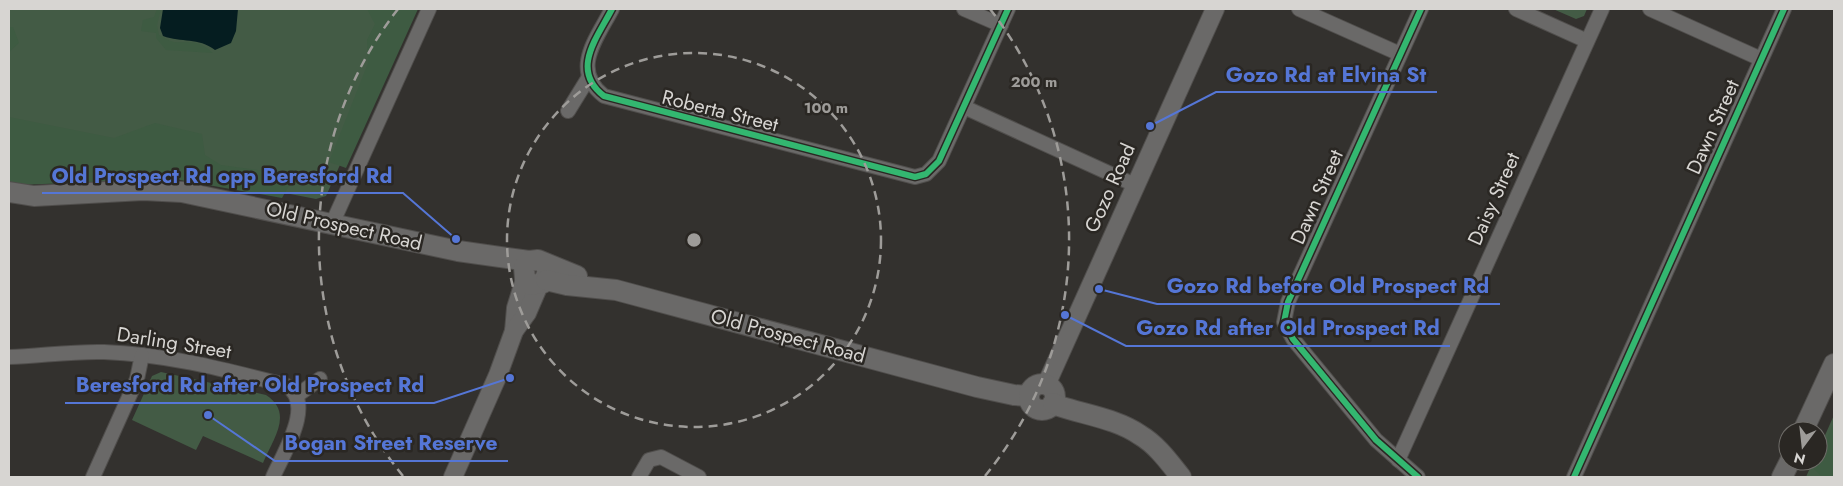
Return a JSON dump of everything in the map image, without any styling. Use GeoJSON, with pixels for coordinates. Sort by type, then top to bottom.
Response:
{"type":"FeatureCollection","features":[{"type":"Feature","properties":{"kind":"main road","name":"Old Prospect Road"},"geometry":{"type":"LineString","coordinates":[[9,192],[43,196],[143,190],[182,192],[458,251],[567,285],[616,290],[977,387],[1029,396],[1031,404],[1038,409],[1047,409],[1049,394]]}},
{"type":"Feature","properties":{"kind":"main road"},"geometry":{"type":"LineString","coordinates":[[1808,421],[1834,364]]}},
{"type":"Feature","properties":{"kind":"main road"},"geometry":{"type":"LineString","coordinates":[[1049,394],[1059,406],[1120,424],[1135,431],[1156,449],[1181,477]]}},
{"type":"Feature","properties":{"kind":"street"},"geometry":{"type":"LineString","coordinates":[[332,224],[429,9]]}},
{"type":"Feature","properties":{"kind":"street"},"geometry":{"type":"LineString","coordinates":[[568,110],[589,77],[588,56],[612,9]]}},
{"type":"Feature","properties":{"kind":"street"},"geometry":{"type":"LineString","coordinates":[[964,9],[1001,25]]}},
{"type":"Feature","properties":{"kind":"street","name":"Roberta Street"},"geometry":{"type":"LineString","coordinates":[[589,77],[598,92],[611,100],[909,177],[928,179],[939,161],[1008,9]]}},
{"type":"Feature","properties":{"kind":"street","name":"Gozo Road"},"geometry":{"type":"LineString","coordinates":[[1049,394],[1134,185],[1215,9]]}},
{"type":"Feature","properties":{"kind":"street"},"geometry":{"type":"LineString","coordinates":[[1299,9],[1400,54]]}},
{"type":"Feature","properties":{"kind":"street","name":"Dawn Street"},"geometry":{"type":"LineString","coordinates":[[1418,477],[1376,440],[1279,322],[1421,9]]}},
{"type":"Feature","properties":{"kind":"street"},"geometry":{"type":"LineString","coordinates":[[1516,9],[1587,41]]}},
{"type":"Feature","properties":{"kind":"street","name":"Daisy Street"},"geometry":{"type":"LineString","coordinates":[[1398,460],[1602,9]]}},
{"type":"Feature","properties":{"kind":"street"},"geometry":{"type":"LineString","coordinates":[[1650,9],[1761,59]]}},
{"type":"Feature","properties":{"kind":"street","name":"Dawn Street"},"geometry":{"type":"LineString","coordinates":[[1576,476],[1784,9]]}},
{"type":"Feature","properties":{"kind":"street"},"geometry":{"type":"LineString","coordinates":[[964,107],[1134,185]]}},
{"type":"Feature","properties":{"kind":"street"},"geometry":{"type":"LineString","coordinates":[[453,477],[498,375],[514,331],[527,312],[534,274]]}},
{"type":"Feature","properties":{"kind":"street","name":"Darling Street"},"geometry":{"type":"LineString","coordinates":[[9,356],[91,352],[142,354],[197,364],[285,385],[296,396]]}},
{"type":"Feature","properties":{"kind":"street"},"geometry":{"type":"LineString","coordinates":[[93,477],[137,379],[142,354]]}},
{"type":"Feature","properties":{"kind":"street"},"geometry":{"type":"LineString","coordinates":[[273,477],[298,417],[300,404],[296,396],[320,379]]}},
{"type":"Feature","properties":{"kind":"street"},"geometry":{"type":"LineString","coordinates":[[638,477],[653,454],[671,461],[699,477]]}},
{"type":"Feature","properties":{"kind":"green space"},"geometry":{"type":"Polygon","coordinates":[[[9,9],[410,9],[326,196],[316,199],[149,167],[9,171],[9,9]]]}},
{"type":"Feature","properties":{"kind":"green space"},"geometry":{"type":"Polygon","coordinates":[[[157,9],[161,9],[157,25],[159,35],[174,42],[199,44],[213,53],[166,50],[156,38],[156,33],[141,31],[143,20],[154,17],[157,9]]]}},
{"type":"Feature","properties":{"kind":"green space"},"geometry":{"type":"Polygon","coordinates":[[[367,9],[418,9],[346,168],[329,162],[368,63],[367,40],[375,24],[367,9]]]}},
{"type":"Feature","properties":{"kind":"green space"},"geometry":{"type":"Polygon","coordinates":[[[1553,9],[1587,9],[1584,16],[1576,19],[1553,9]]]}},
{"type":"Feature","properties":{"kind":"green space"},"geometry":{"type":"Polygon","coordinates":[[[9,27],[13,27],[19,43],[9,52],[9,27]]]}},
{"type":"Feature","properties":{"kind":"green space"},"geometry":{"type":"Polygon","coordinates":[[[9,117],[114,138],[155,123],[202,134],[205,155],[221,165],[295,175],[282,198],[174,179],[17,185],[9,182],[9,117]]]}},
{"type":"Feature","properties":{"kind":"green space"},"geometry":{"type":"Polygon","coordinates":[[[161,372],[266,395],[274,402],[279,410],[279,427],[263,463],[203,436],[196,450],[132,420],[152,376],[161,372]]]}},
{"type":"Feature","properties":{"kind":"green space"},"geometry":{"type":"Polygon","coordinates":[[[1834,415],[1834,477],[1806,477],[1809,471],[1828,471],[1828,428],[1834,415]]]}},
{"type":"Feature","properties":{"kind":"green space"},"geometry":{"type":"Polygon","coordinates":[[[1834,422],[1834,477],[1822,477],[1816,471],[1828,471],[1828,436],[1834,422]]]}},
{"type":"Feature","properties":{"kind":"water"},"geometry":{"type":"Polygon","coordinates":[[[163,9],[238,9],[236,31],[231,43],[215,50],[202,43],[163,36],[160,28],[163,9]]]}},
{"type":"Feature","properties":{"kind":"cycle path"},"geometry":{"type":"LineString","coordinates":[[612,9],[594,42],[588,65],[589,76],[594,86],[604,96],[915,177],[926,174],[939,161],[1008,9]]}},
{"type":"Feature","properties":{"kind":"cycle path"},"geometry":{"type":"LineString","coordinates":[[1418,477],[1376,440],[1293,339],[1284,322],[1288,302],[1421,9]]}},
{"type":"Feature","properties":{"kind":"cycle path"},"geometry":{"type":"LineString","coordinates":[[1574,477],[1784,9]]}},
{"type":"Feature","properties":{"kind":"place","name":"Gozo Rd at Elvina St"},"geometry":{"type":"Point","coordinates":[1150,126]}},
{"type":"Feature","properties":{"kind":"place","name":"Old Prospect Rd opp Beresford Rd"},"geometry":{"type":"Point","coordinates":[456,239]}},
{"type":"Feature","properties":{"kind":"place","name":"Gozo Rd before Old Prospect Rd"},"geometry":{"type":"Point","coordinates":[1099,289]}},
{"type":"Feature","properties":{"kind":"place","name":"Gozo Rd after Old Prospect Rd"},"geometry":{"type":"Point","coordinates":[1065,315]}},
{"type":"Feature","properties":{"kind":"place","name":"Beresford Rd after Old Prospect Rd"},"geometry":{"type":"Point","coordinates":[510,378]}},
{"type":"Feature","properties":{"kind":"place","name":"Bogan Street Reserve"},"geometry":{"type":"Point","coordinates":[208,415]}}]}
